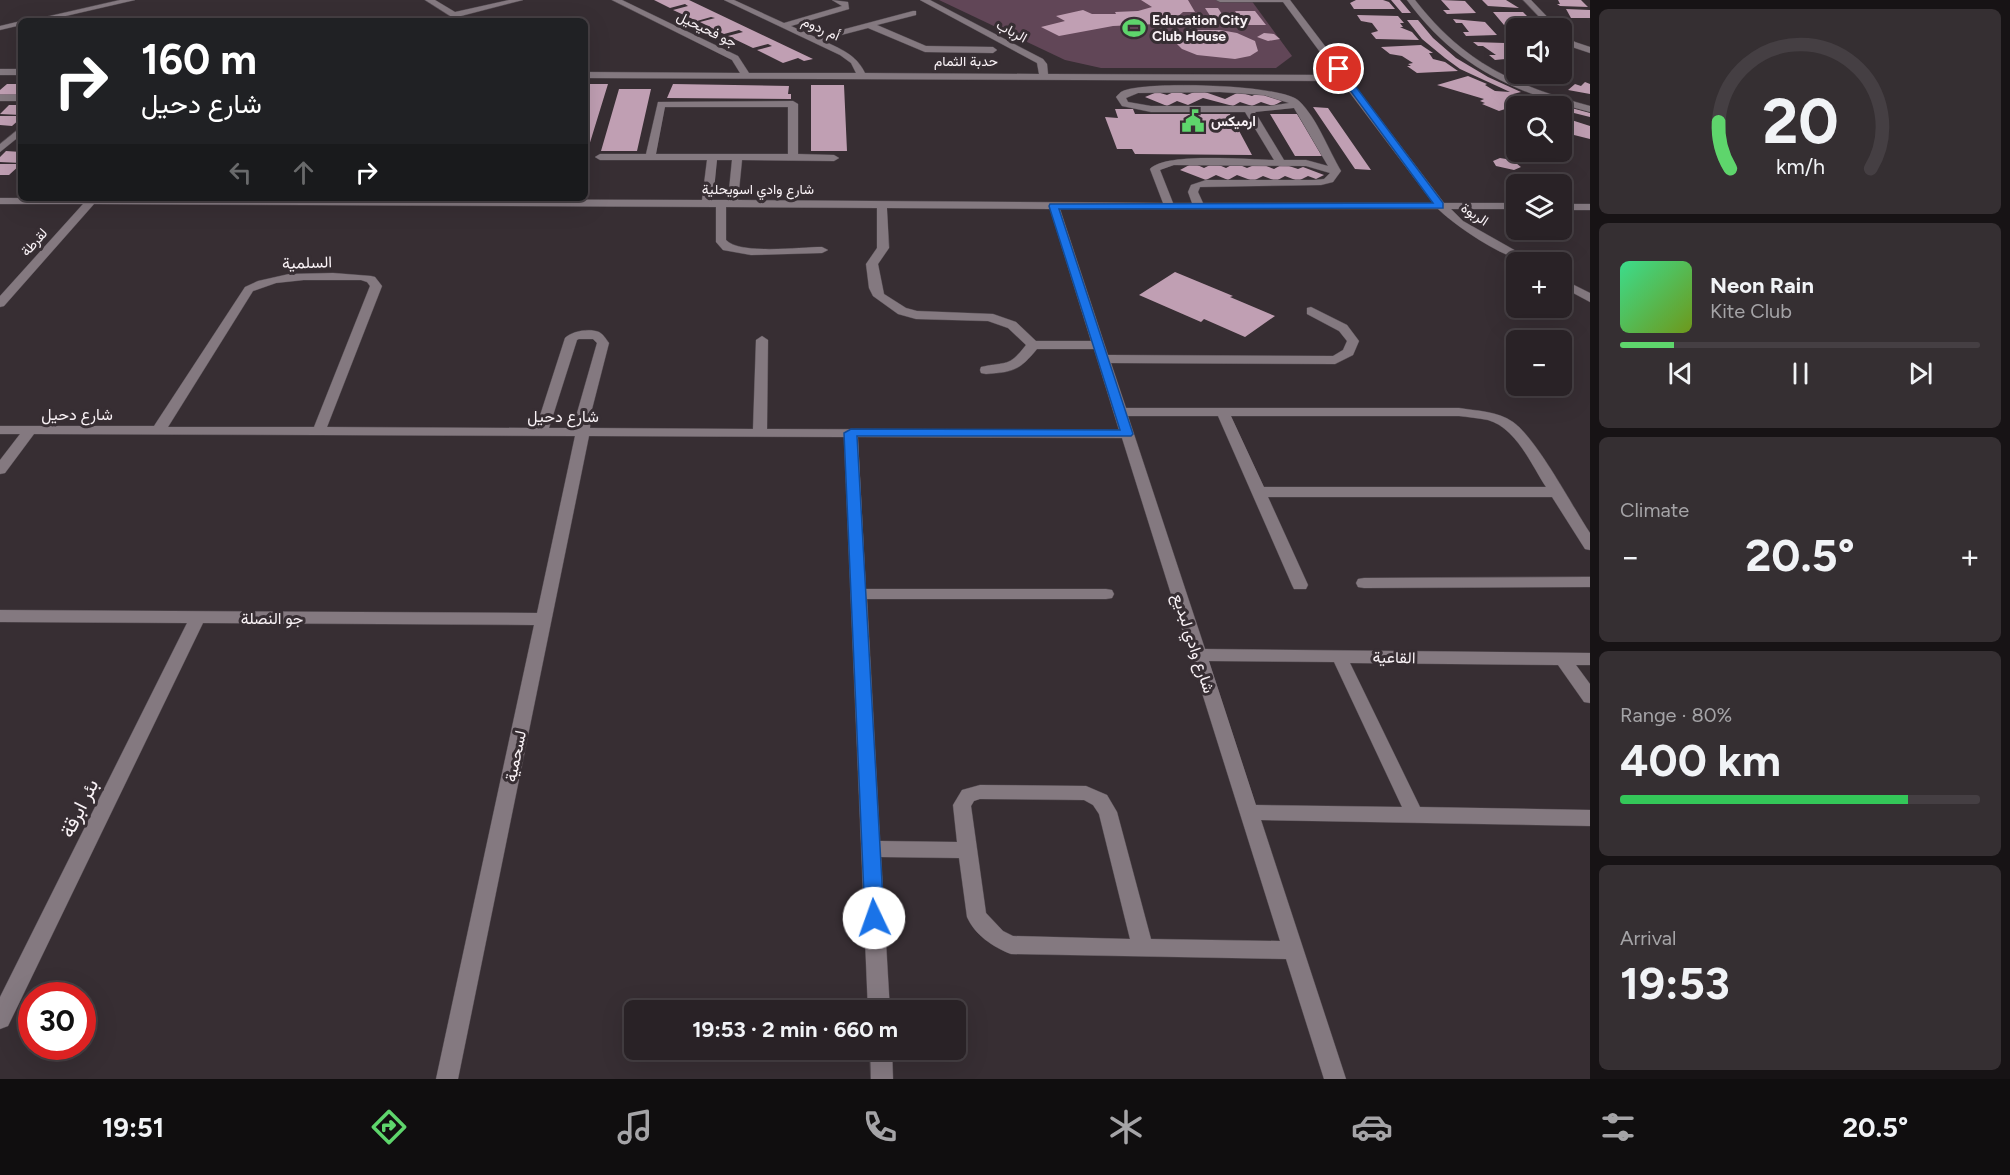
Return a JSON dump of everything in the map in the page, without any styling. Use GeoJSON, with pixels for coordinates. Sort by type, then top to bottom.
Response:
{"type":"FeatureCollection","features":[{"type":"Feature","properties":{"kind":"street"},"geometry":{"type":"LineString","coordinates":[[46,18],[131,0]]}},
{"type":"Feature","properties":{"kind":"street"},"geometry":{"type":"LineString","coordinates":[[429,0],[459,18]]}},
{"type":"Feature","properties":{"kind":"street"},"geometry":{"type":"LineString","coordinates":[[454,15],[519,0]]}},
{"type":"Feature","properties":{"kind":"street","name":"جو فحيحيل"},"geometry":{"type":"LineString","coordinates":[[616,0],[735,58],[743,68],[745,75]]}},
{"type":"Feature","properties":{"kind":"street","name":"أم ردوم"},"geometry":{"type":"LineString","coordinates":[[728,0],[819,40],[851,58],[861,75]]}},
{"type":"Feature","properties":{"kind":"street"},"geometry":{"type":"LineString","coordinates":[[783,26],[846,7],[845,4],[836,0]]}},
{"type":"Feature","properties":{"kind":"street","name":"الرباب"},"geometry":{"type":"LineString","coordinates":[[924,0],[1040,61],[1043,64],[1044,77]]}},
{"type":"Feature","properties":{"kind":"street"},"geometry":{"type":"LineString","coordinates":[[1411,0],[1450,46],[1480,68],[1541,96],[1590,109]]}},
{"type":"Feature","properties":{"kind":"street"},"geometry":{"type":"LineString","coordinates":[[1527,0],[1544,18]]}},
{"type":"Feature","properties":{"kind":"street"},"geometry":{"type":"LineString","coordinates":[[1225,3],[1286,2]]}},
{"type":"Feature","properties":{"kind":"street","name":"الربوة"},"geometry":{"type":"LineString","coordinates":[[1286,2],[1346,78],[1440,206],[1459,223],[1510,252]]}},
{"type":"Feature","properties":{"kind":"street"},"geometry":{"type":"LineString","coordinates":[[819,40],[913,13]]}},
{"type":"Feature","properties":{"kind":"street"},"geometry":{"type":"LineString","coordinates":[[0,28],[18,24]]}},
{"type":"Feature","properties":{"kind":"street"},"geometry":{"type":"LineString","coordinates":[[869,25],[925,49],[993,50]]}},
{"type":"Feature","properties":{"kind":"street"},"geometry":{"type":"LineString","coordinates":[[1572,44],[1590,50]]}},
{"type":"Feature","properties":{"kind":"street"},"geometry":{"type":"LineString","coordinates":[[0,72],[18,72]]}},
{"type":"Feature","properties":{"kind":"street","name":"حدبة الثمام"},"geometry":{"type":"LineString","coordinates":[[588,75],[1346,78]]}},
{"type":"Feature","properties":{"kind":"street"},"geometry":{"type":"LineString","coordinates":[[1182,77],[1190,91]]}},
{"type":"Feature","properties":{"kind":"street"},"geometry":{"type":"LineString","coordinates":[[1212,77],[1219,91]]}},
{"type":"Feature","properties":{"kind":"street"},"geometry":{"type":"LineString","coordinates":[[793,158],[794,90]]}},
{"type":"Feature","properties":{"kind":"street"},"geometry":{"type":"LineString","coordinates":[[1296,103],[1281,108],[1249,110],[1137,108],[1125,104],[1121,97],[1138,90],[1273,92],[1285,95],[1296,103],[1336,171]]}},
{"type":"Feature","properties":{"kind":"street"},"geometry":{"type":"LineString","coordinates":[[0,98],[18,98]]}},
{"type":"Feature","properties":{"kind":"street"},"geometry":{"type":"LineString","coordinates":[[650,157],[662,100],[793,104]]}},
{"type":"Feature","properties":{"kind":"street"},"geometry":{"type":"LineString","coordinates":[[1249,110],[1280,161]]}},
{"type":"Feature","properties":{"kind":"street"},"geometry":{"type":"LineString","coordinates":[[0,149],[18,133]]}},
{"type":"Feature","properties":{"kind":"street"},"geometry":{"type":"LineString","coordinates":[[600,157],[834,158]]}},
{"type":"Feature","properties":{"kind":"street"},"geometry":{"type":"LineString","coordinates":[[707,203],[712,157]]}},
{"type":"Feature","properties":{"kind":"street"},"geometry":{"type":"LineString","coordinates":[[737,157],[720,240],[728,248],[751,252],[822,250]]}},
{"type":"Feature","properties":{"kind":"street"},"geometry":{"type":"LineString","coordinates":[[1169,206],[1155,169],[1174,162],[1280,161],[1315,164],[1336,171]]}},
{"type":"Feature","properties":{"kind":"street"},"geometry":{"type":"LineString","coordinates":[[1199,206],[1193,192],[1196,185],[1206,183],[1314,183],[1327,181],[1336,171]]}},
{"type":"Feature","properties":{"kind":"street","name":"شارع وادي اسويحلية"},"geometry":{"type":"LineString","coordinates":[[0,201],[91,201]]}},
{"type":"Feature","properties":{"kind":"street","name":"لقرطة"},"geometry":{"type":"LineString","coordinates":[[0,303],[91,201]]}},
{"type":"Feature","properties":{"kind":"street","name":"شارع وادي اسويحلية"},"geometry":{"type":"LineString","coordinates":[[546,201],[1054,206],[1506,206]]}},
{"type":"Feature","properties":{"kind":"street"},"geometry":{"type":"LineString","coordinates":[[882,205],[883,249],[872,264],[875,288],[879,296],[902,311],[916,315],[989,316],[1012,325],[1032,345],[1101,352],[1335,360],[1349,352],[1353,341],[1344,328],[1311,311]]}},
{"type":"Feature","properties":{"kind":"street","name":"شارع وادي لبديع"},"geometry":{"type":"LineString","coordinates":[[1054,206],[1335,1079]]}},
{"type":"Feature","properties":{"kind":"street"},"geometry":{"type":"LineString","coordinates":[[1572,207],[1590,207]]}},
{"type":"Feature","properties":{"kind":"street","name":"السلمية"},"geometry":{"type":"LineString","coordinates":[[158,431],[249,289],[262,282],[281,278],[361,277],[371,279],[376,286],[319,431]]}},
{"type":"Feature","properties":{"kind":"street"},"geometry":{"type":"LineString","coordinates":[[1572,288],[1590,298]]}},
{"type":"Feature","properties":{"kind":"street","name":"لسحمية"},"geometry":{"type":"LineString","coordinates":[[447,1079],[583,432],[584,413],[603,343],[596,335],[577,335],[571,338],[541,432]]}},
{"type":"Feature","properties":{"kind":"street"},"geometry":{"type":"LineString","coordinates":[[760,432],[762,340]]}},
{"type":"Feature","properties":{"kind":"street"},"geometry":{"type":"LineString","coordinates":[[986,370],[1010,368],[1020,361],[1032,345]]}},
{"type":"Feature","properties":{"kind":"street"},"geometry":{"type":"LineString","coordinates":[[1120,412],[1459,412],[1492,417],[1508,425],[1523,440],[1590,545]]}},
{"type":"Feature","properties":{"kind":"street"},"geometry":{"type":"LineString","coordinates":[[1223,412],[1300,585]]}},
{"type":"Feature","properties":{"kind":"street","name":"شارع دحيل"},"geometry":{"type":"LineString","coordinates":[[0,430],[1127,434]]}},
{"type":"Feature","properties":{"kind":"street"},"geometry":{"type":"LineString","coordinates":[[0,470],[29,431]]}},
{"type":"Feature","properties":{"kind":"street"},"geometry":{"type":"LineString","coordinates":[[851,433],[878,1000]]}},
{"type":"Feature","properties":{"kind":"street"},"geometry":{"type":"LineString","coordinates":[[1258,492],[1556,492]]}},
{"type":"Feature","properties":{"kind":"street"},"geometry":{"type":"LineString","coordinates":[[1364,583],[1590,582]]}},
{"type":"Feature","properties":{"kind":"street"},"geometry":{"type":"LineString","coordinates":[[860,594],[1106,594]]}},
{"type":"Feature","properties":{"kind":"street","name":"جو النصلة"},"geometry":{"type":"LineString","coordinates":[[0,616],[544,619]]}},
{"type":"Feature","properties":{"kind":"street","name":"بئر ابرقة"},"geometry":{"type":"LineString","coordinates":[[0,1019],[198,617]]}},
{"type":"Feature","properties":{"kind":"street","name":"القاعية"},"geometry":{"type":"LineString","coordinates":[[1198,655],[1590,659]]}},
{"type":"Feature","properties":{"kind":"street"},"geometry":{"type":"LineString","coordinates":[[1340,657],[1414,816]]}},
{"type":"Feature","properties":{"kind":"street"},"geometry":{"type":"LineString","coordinates":[[1563,659],[1590,697]]}},
{"type":"Feature","properties":{"kind":"street"},"geometry":{"type":"LineString","coordinates":[[1143,949],[1108,812],[1100,800],[1086,793],[980,792],[968,795],[962,805],[977,917],[996,937],[1011,945],[1143,949],[1293,950]]}},
{"type":"Feature","properties":{"kind":"street"},"geometry":{"type":"LineString","coordinates":[[1249,812],[1590,818]]}},
{"type":"Feature","properties":{"kind":"street"},"geometry":{"type":"LineString","coordinates":[[871,849],[967,850]]}},
{"type":"Feature","properties":{"kind":"street"},"geometry":{"type":"LineString","coordinates":[[881,1060],[882,1079]]}},
{"type":"Feature","properties":{"kind":"shaded area","name":"Education City Club House"},"geometry":{"type":"Polygon","coordinates":[[[939,0],[1251,0],[1292,56],[1276,68],[1101,68],[1065,60],[939,0]]]}},
{"type":"Feature","properties":{"kind":"building"},"geometry":{"type":"Polygon","coordinates":[[[654,0],[689,0],[813,59],[804,61],[798,58],[783,63],[757,50],[772,46],[768,44],[753,48],[728,36],[743,32],[739,30],[724,34],[700,22],[715,18],[697,21],[673,10],[688,6],[685,4],[670,8],[654,0]]]}},
{"type":"Feature","properties":{"kind":"building"},"geometry":{"type":"Polygon","coordinates":[[[1141,0],[1188,0],[1195,12],[1183,12],[1176,18],[1157,24],[1113,26],[1059,36],[1041,27],[1065,21],[1056,16],[1083,10],[1092,14],[1116,14],[1115,12],[1138,11],[1152,7],[1141,0]]]}},
{"type":"Feature","properties":{"kind":"building"},"geometry":{"type":"Polygon","coordinates":[[[1356,0],[1383,0],[1389,2],[1395,9],[1354,9],[1350,3],[1356,0]]]}},
{"type":"Feature","properties":{"kind":"building"},"geometry":{"type":"Polygon","coordinates":[[[1391,0],[1400,0],[1411,13],[1402,13],[1391,0]]]}},
{"type":"Feature","properties":{"kind":"building"},"geometry":{"type":"Polygon","coordinates":[[[1441,0],[1465,1],[1476,13],[1447,14],[1443,10],[1450,10],[1441,0]]]}},
{"type":"Feature","properties":{"kind":"building"},"geometry":{"type":"Polygon","coordinates":[[[1482,0],[1506,0],[1519,8],[1488,6],[1482,0]]]}},
{"type":"Feature","properties":{"kind":"building"},"geometry":{"type":"Polygon","coordinates":[[[1558,0],[1581,0],[1588,7],[1560,6],[1557,4],[1560,4],[1558,0]]]}},
{"type":"Feature","properties":{"kind":"building"},"geometry":{"type":"Polygon","coordinates":[[[1205,8],[1218,8],[1229,25],[1216,25],[1205,8]]]}},
{"type":"Feature","properties":{"kind":"building"},"geometry":{"type":"Polygon","coordinates":[[[1566,9],[1590,10],[1590,18],[1571,18],[1566,9]]]}},
{"type":"Feature","properties":{"kind":"building"},"geometry":{"type":"Polygon","coordinates":[[[1235,11],[1255,11],[1266,25],[1245,25],[1235,11]]]}},
{"type":"Feature","properties":{"kind":"building"},"geometry":{"type":"Polygon","coordinates":[[[1493,12],[1523,12],[1527,16],[1506,18],[1506,25],[1493,12]]]}},
{"type":"Feature","properties":{"kind":"building"},"geometry":{"type":"Polygon","coordinates":[[[1357,15],[1398,16],[1404,23],[1400,23],[1403,27],[1400,27],[1412,32],[1419,40],[1376,39],[1371,33],[1378,31],[1372,23],[1361,21],[1357,15]]]}},
{"type":"Feature","properties":{"kind":"building"},"geometry":{"type":"Polygon","coordinates":[[[1453,19],[1485,22],[1497,35],[1466,36],[1463,32],[1469,32],[1462,23],[1456,23],[1453,19]]]}},
{"type":"Feature","properties":{"kind":"building"},"geometry":{"type":"Polygon","coordinates":[[[1407,20],[1418,20],[1433,38],[1456,58],[1488,77],[1521,92],[1513,94],[1518,96],[1506,96],[1506,109],[1499,111],[1482,104],[1485,103],[1480,101],[1484,99],[1437,85],[1468,76],[1487,84],[1485,85],[1495,91],[1510,92],[1460,69],[1422,39],[1407,20]]]}},
{"type":"Feature","properties":{"kind":"building"},"geometry":{"type":"Polygon","coordinates":[[[1195,30],[1237,33],[1255,41],[1258,51],[1250,56],[1235,59],[1197,55],[1182,49],[1176,43],[1178,36],[1195,30]]]}},
{"type":"Feature","properties":{"kind":"building"},"geometry":{"type":"Polygon","coordinates":[[[1264,33],[1274,34],[1280,39],[1268,41],[1257,37],[1264,33]]]}},
{"type":"Feature","properties":{"kind":"building"},"geometry":{"type":"Polygon","coordinates":[[[1473,42],[1505,43],[1506,59],[1495,60],[1489,55],[1496,55],[1483,46],[1478,46],[1473,42]]]}},
{"type":"Feature","properties":{"kind":"building"},"geometry":{"type":"Polygon","coordinates":[[[1421,45],[1433,53],[1429,53],[1433,59],[1445,62],[1458,71],[1417,73],[1407,66],[1413,63],[1402,56],[1390,54],[1381,47],[1421,45]]]}},
{"type":"Feature","properties":{"kind":"building"},"geometry":{"type":"Polygon","coordinates":[[[1585,82],[1590,84],[1590,94],[1568,90],[1575,84],[1581,86],[1585,82]]]}},
{"type":"Feature","properties":{"kind":"building"},"geometry":{"type":"Polygon","coordinates":[[[7,84],[18,84],[17,95],[0,95],[0,90],[7,84]]]}},
{"type":"Feature","properties":{"kind":"building"},"geometry":{"type":"Polygon","coordinates":[[[588,84],[608,84],[588,149],[588,84]]]}},
{"type":"Feature","properties":{"kind":"building"},"geometry":{"type":"Polygon","coordinates":[[[673,84],[789,86],[788,94],[791,94],[791,99],[667,98],[673,84]]]}},
{"type":"Feature","properties":{"kind":"building"},"geometry":{"type":"Polygon","coordinates":[[[811,85],[844,85],[847,151],[811,151],[811,85]]]}},
{"type":"Feature","properties":{"kind":"building"},"geometry":{"type":"Polygon","coordinates":[[[619,89],[651,89],[637,151],[601,151],[619,89]]]}},
{"type":"Feature","properties":{"kind":"building"},"geometry":{"type":"Polygon","coordinates":[[[1199,90],[1225,99],[1239,92],[1252,96],[1260,92],[1284,100],[1273,106],[1261,102],[1252,106],[1240,102],[1233,106],[1203,98],[1188,105],[1177,101],[1167,106],[1145,97],[1157,92],[1167,95],[1176,91],[1187,95],[1199,90]]]}},
{"type":"Feature","properties":{"kind":"building"},"geometry":{"type":"Polygon","coordinates":[[[9,105],[18,105],[18,115],[0,114],[9,105]]]}},
{"type":"Feature","properties":{"kind":"building"},"geometry":{"type":"Polygon","coordinates":[[[1313,107],[1328,108],[1371,170],[1355,169],[1313,107]]]}},
{"type":"Feature","properties":{"kind":"building"},"geometry":{"type":"Polygon","coordinates":[[[1572,108],[1590,113],[1590,117],[1572,112],[1572,108]]]}},
{"type":"Feature","properties":{"kind":"building"},"geometry":{"type":"Polygon","coordinates":[[[1115,109],[1133,109],[1135,114],[1230,114],[1252,155],[1135,154],[1132,149],[1117,149],[1105,117],[1118,118],[1115,109]]]}},
{"type":"Feature","properties":{"kind":"building"},"geometry":{"type":"Polygon","coordinates":[[[1270,114],[1297,114],[1324,156],[1295,156],[1270,114]]]}},
{"type":"Feature","properties":{"kind":"building"},"geometry":{"type":"Polygon","coordinates":[[[0,116],[18,116],[18,121],[12,126],[0,125],[0,116]]]}},
{"type":"Feature","properties":{"kind":"building"},"geometry":{"type":"Polygon","coordinates":[[[1572,120],[1590,126],[1590,139],[1572,135],[1572,120]]]}},
{"type":"Feature","properties":{"kind":"building"},"geometry":{"type":"Polygon","coordinates":[[[6,151],[18,152],[18,163],[0,162],[0,157],[6,151]]]}},
{"type":"Feature","properties":{"kind":"building"},"geometry":{"type":"Polygon","coordinates":[[[1500,158],[1506,159],[1506,162],[1515,162],[1521,167],[1514,170],[1496,166],[1493,161],[1500,158]]]}},
{"type":"Feature","properties":{"kind":"building"},"geometry":{"type":"Polygon","coordinates":[[[1193,163],[1204,168],[1214,163],[1226,168],[1235,163],[1247,168],[1259,163],[1274,169],[1283,164],[1298,169],[1303,167],[1324,175],[1316,179],[1308,176],[1298,181],[1285,176],[1276,181],[1263,176],[1253,181],[1237,175],[1228,180],[1216,175],[1206,180],[1180,170],[1193,163]]]}},
{"type":"Feature","properties":{"kind":"building"},"geometry":{"type":"Polygon","coordinates":[[[0,164],[18,164],[9,175],[0,175],[0,164]]]}},
{"type":"Feature","properties":{"kind":"building"},"geometry":{"type":"Polygon","coordinates":[[[1175,272],[1275,316],[1245,337],[1204,319],[1201,322],[1139,295],[1175,272]]]}},
{"type":"Feature","properties":{"kind":"place","name":"Education City Club House"},"geometry":{"type":"Point","coordinates":[1134,28]}},
{"type":"Feature","properties":{"kind":"place","name":"ارميكس"},"geometry":{"type":"Point","coordinates":[1193,121]}},
{"type":"Feature","properties":{"kind":"route"},"geometry":{"type":"LineString","coordinates":[[874,918],[851,433],[1127,434],[1054,206],[1440,206],[1339,69]]}}]}
